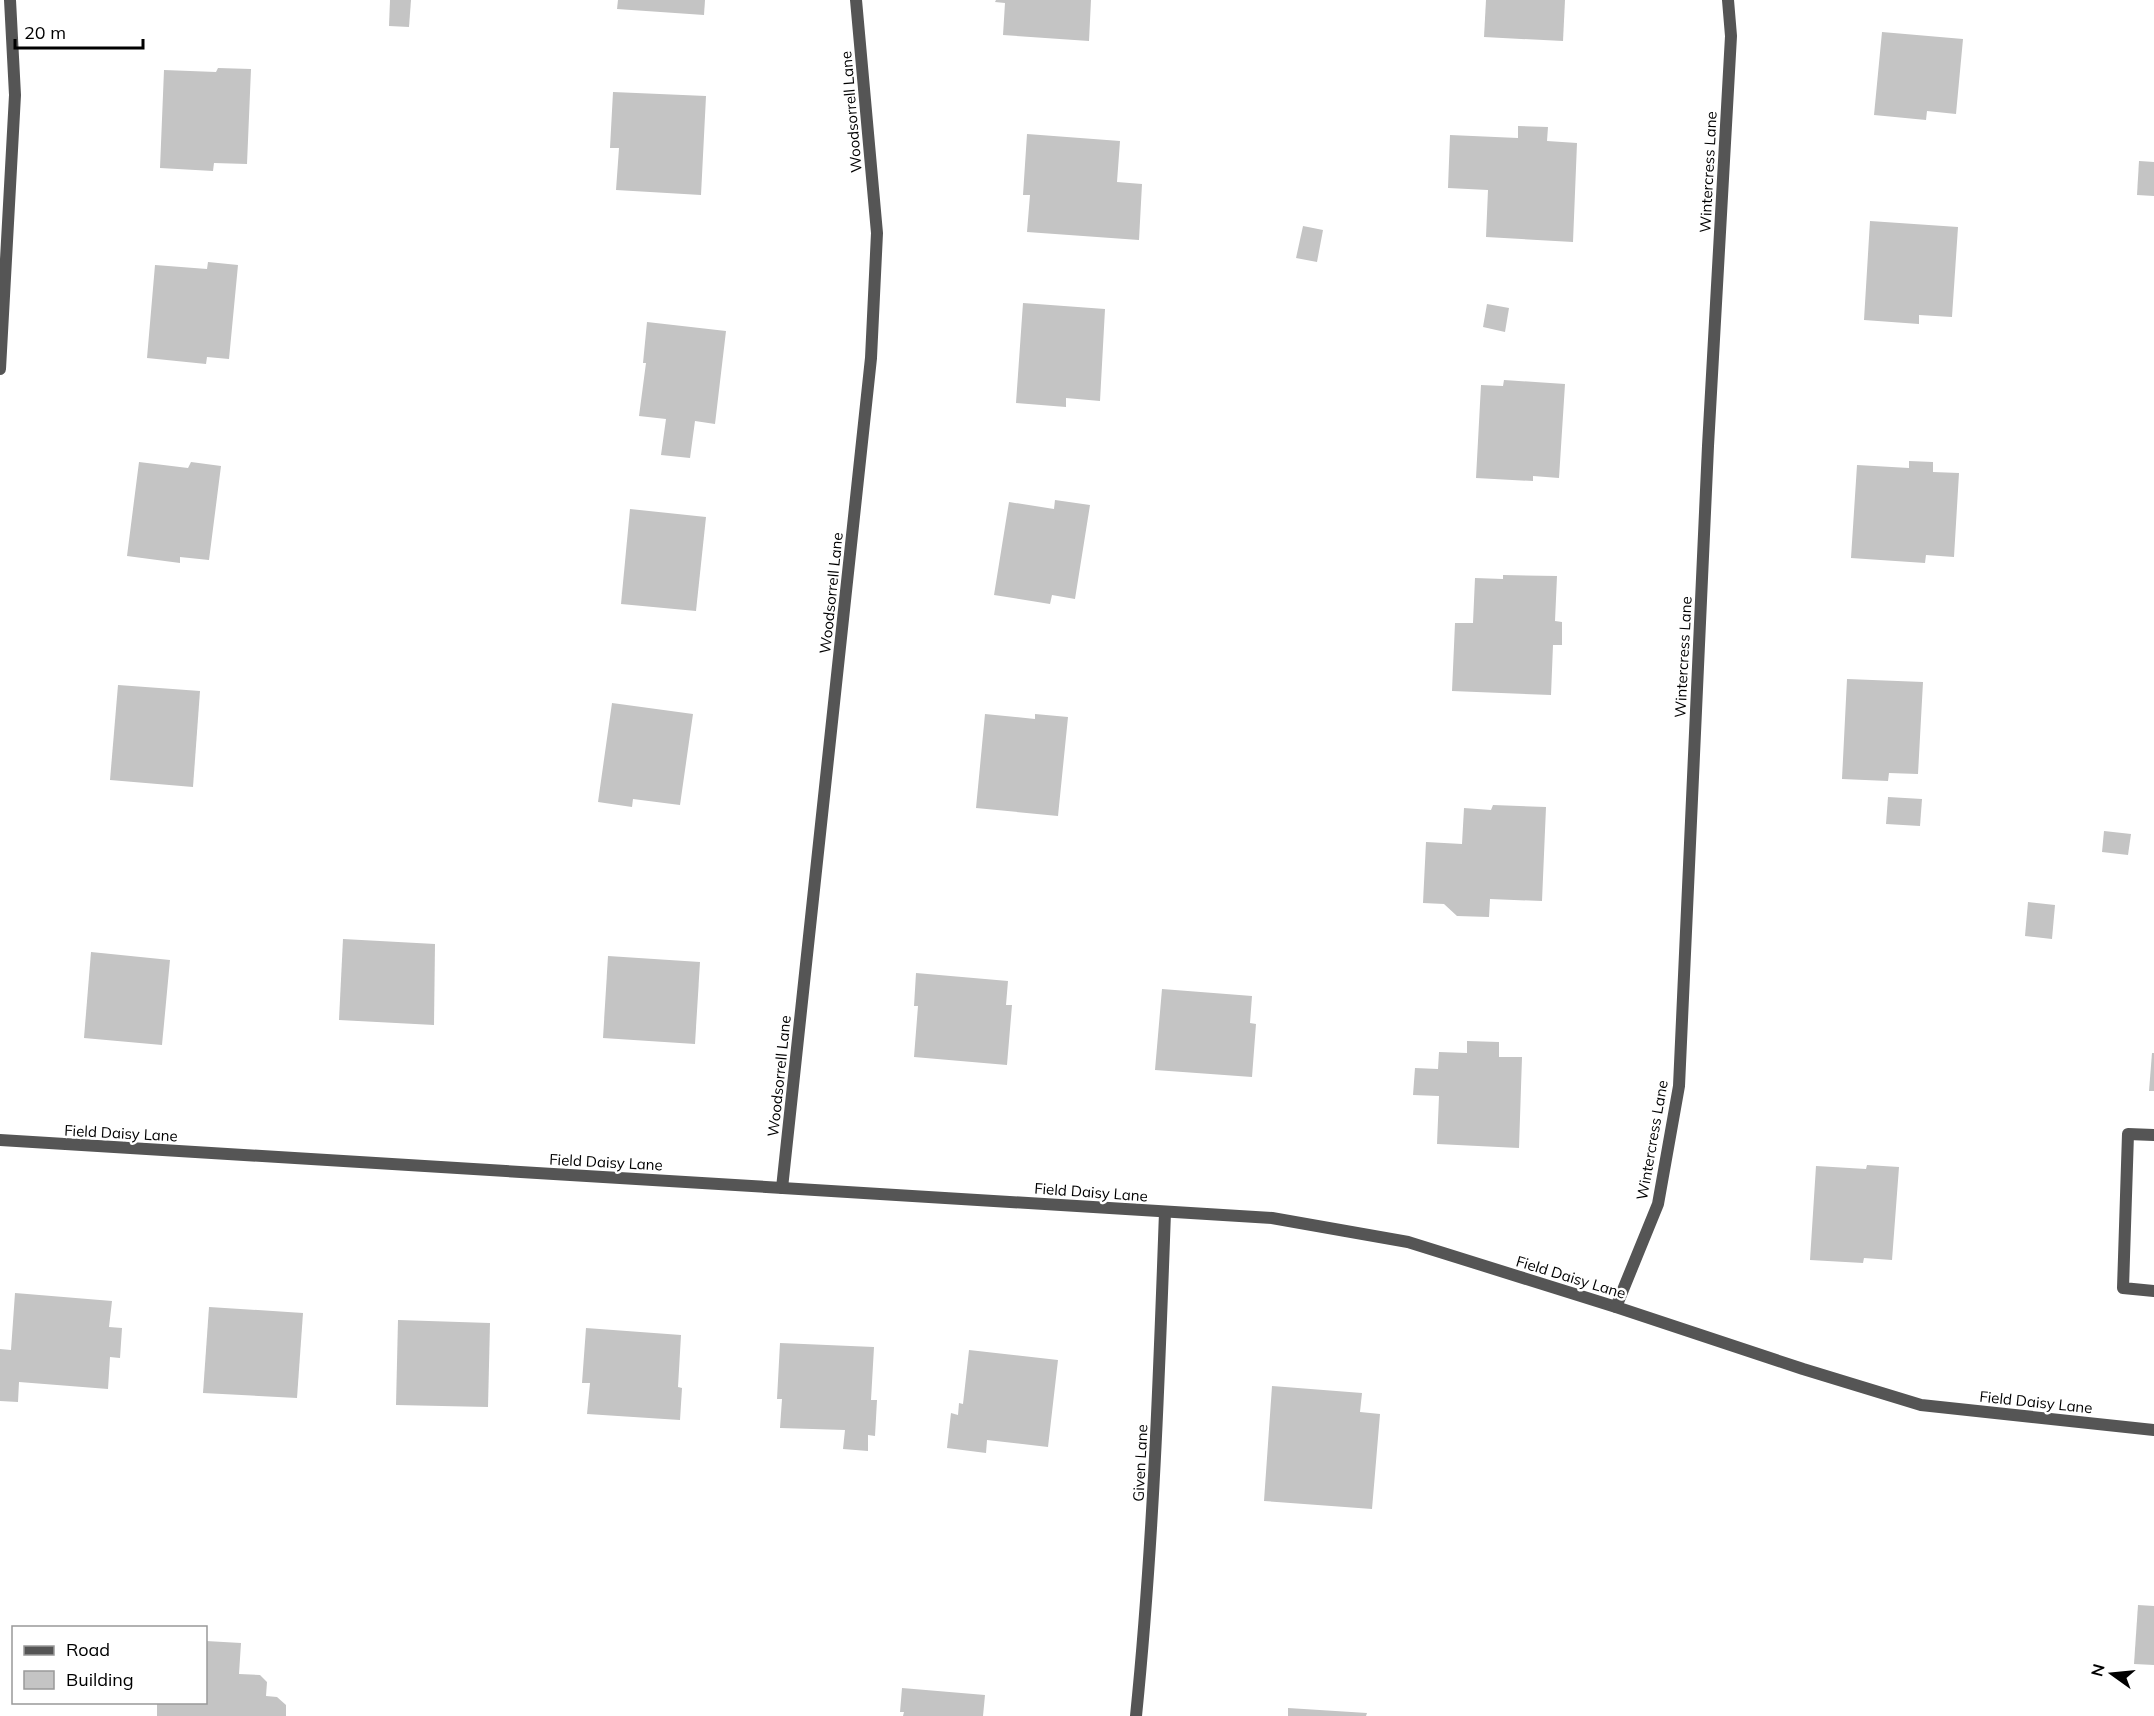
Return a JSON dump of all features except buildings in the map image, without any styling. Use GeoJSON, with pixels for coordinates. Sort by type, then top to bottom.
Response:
{"type":"FeatureCollection","features":[{"type":"Feature","properties":{"kind":"street"},"geometry":{"type":"LineString","coordinates":[[0,369],[15,95],[10,0]]}},
{"type":"Feature","properties":{"kind":"street","name":"Woodsorrell Lane"},"geometry":{"type":"LineString","coordinates":[[782,1188],[871,358],[877,233],[856,0]]}},
{"type":"Feature","properties":{"kind":"street","name":"Wintercress Lane"},"geometry":{"type":"LineString","coordinates":[[1616,1306],[1658,1203],[1678,1086],[1707,458],[1731,36],[1728,0]]}},
{"type":"Feature","properties":{"kind":"street"},"geometry":{"type":"LineString","coordinates":[[2154,1135],[2127,1134],[2123,1288],[2154,1291]]}},
{"type":"Feature","properties":{"kind":"street","name":"Field Daisy Lane"},"geometry":{"type":"LineString","coordinates":[[0,1140],[1272,1218],[1408,1242],[1616,1306],[1803,1369],[1921,1405],[2154,1430]]}},
{"type":"Feature","properties":{"kind":"street","name":"Given Lane"},"geometry":{"type":"LineString","coordinates":[[1136,1716],[1149,1580],[1159,1403],[1165,1212]]}}]}
